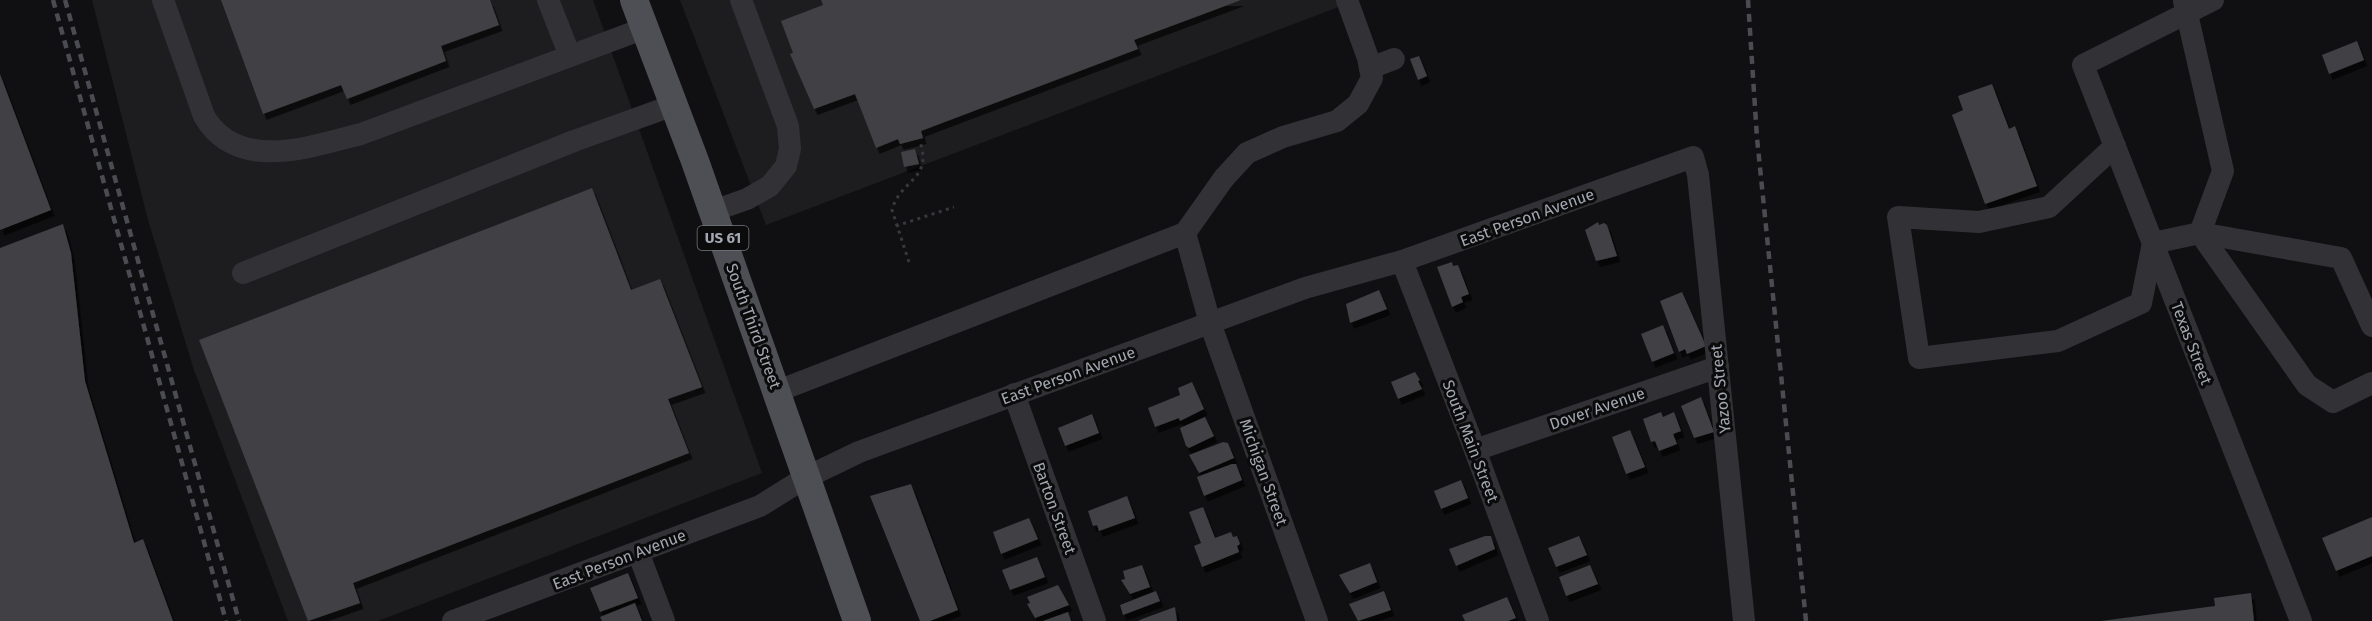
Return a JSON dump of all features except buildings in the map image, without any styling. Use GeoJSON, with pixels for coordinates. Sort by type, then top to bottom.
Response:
{"type":"FeatureCollection","features":[{"type":"Feature","properties":{"kind":"main road","name":"South Third Street"},"geometry":{"type":"LineString","coordinates":[[634,0],[675,105],[778,391],[805,478],[857,621]]}},
{"type":"Feature","properties":{"kind":"street"},"geometry":{"type":"LineString","coordinates":[[163,0],[204,116],[211,128],[222,139],[239,148],[261,151],[319,145],[361,134],[645,28]]}},
{"type":"Feature","properties":{"kind":"street"},"geometry":{"type":"LineString","coordinates":[[548,0],[570,56]]}},
{"type":"Feature","properties":{"kind":"street"},"geometry":{"type":"LineString","coordinates":[[713,211],[747,199],[770,186],[786,166],[790,149],[788,126],[741,0]]}},
{"type":"Feature","properties":{"kind":"street"},"geometry":{"type":"LineString","coordinates":[[778,391],[1185,233],[1224,178],[1247,153],[1283,137],[1337,121],[1358,104],[1372,78],[1347,0]]}},
{"type":"Feature","properties":{"kind":"street"},"geometry":{"type":"LineString","coordinates":[[2200,233],[2223,171],[2185,7],[2213,0]]}},
{"type":"Feature","properties":{"kind":"street","name":"Texas Street"},"geometry":{"type":"LineString","coordinates":[[2185,7],[2083,65],[2301,621]]}},
{"type":"Feature","properties":{"kind":"street"},"geometry":{"type":"LineString","coordinates":[[1370,68],[1394,59]]}},
{"type":"Feature","properties":{"kind":"street"},"geometry":{"type":"LineString","coordinates":[[243,273],[574,141],[675,105]]}},
{"type":"Feature","properties":{"kind":"street"},"geometry":{"type":"LineString","coordinates":[[2115,146],[2049,207],[1979,222],[1898,217],[1919,358],[2058,341],[2141,303],[2153,243],[2200,233],[2341,258],[2372,326]]}},
{"type":"Feature","properties":{"kind":"street","name":"East Person Avenue"},"geometry":{"type":"LineString","coordinates":[[453,621],[490,615],[639,552],[760,506],[805,478],[859,452],[1014,394],[1305,288],[1402,261],[1693,158]]}},
{"type":"Feature","properties":{"kind":"street","name":"Yazoo Street"},"geometry":{"type":"LineString","coordinates":[[1693,158],[1698,175],[1744,621]]}},
{"type":"Feature","properties":{"kind":"street","name":"Michigan Street"},"geometry":{"type":"LineString","coordinates":[[1185,233],[1210,323],[1317,621]]}},
{"type":"Feature","properties":{"kind":"street"},"geometry":{"type":"LineString","coordinates":[[2200,233],[2307,385],[2333,402],[2372,383]]}},
{"type":"Feature","properties":{"kind":"street","name":"South Main Street"},"geometry":{"type":"LineString","coordinates":[[1402,261],[1538,621]]}},
{"type":"Feature","properties":{"kind":"street","name":"Dover Avenue"},"geometry":{"type":"LineString","coordinates":[[1475,450],[1718,367]]}},
{"type":"Feature","properties":{"kind":"street","name":"Barton Street"},"geometry":{"type":"LineString","coordinates":[[1014,394],[1095,621]]}},
{"type":"Feature","properties":{"kind":"street"},"geometry":{"type":"LineString","coordinates":[[639,552],[664,621]]}},
{"type":"Feature","properties":{"kind":"path"},"geometry":{"type":"LineString","coordinates":[[909,262],[892,210],[894,200],[922,168],[924,160],[920,142]]}},
{"type":"Feature","properties":{"kind":"path"},"geometry":{"type":"LineString","coordinates":[[896,226],[954,207]]}},
{"type":"Feature","properties":{"kind":"shaded area"},"geometry":{"type":"Polygon","coordinates":[[[92,0],[593,0],[762,473],[378,621],[288,621],[194,370],[148,220],[92,0]]]}},
{"type":"Feature","properties":{"kind":"shaded area"},"geometry":{"type":"Polygon","coordinates":[[[680,0],[1357,0],[766,225],[680,0]]]}},
{"type":"Feature","properties":{"kind":"railway"},"geometry":{"type":"LineString","coordinates":[[53,0],[226,621]]}},
{"type":"Feature","properties":{"kind":"railway"},"geometry":{"type":"LineString","coordinates":[[65,0],[239,621]]}},
{"type":"Feature","properties":{"kind":"railway"},"geometry":{"type":"LineString","coordinates":[[1748,0],[1757,138],[1806,621]]}}]}
